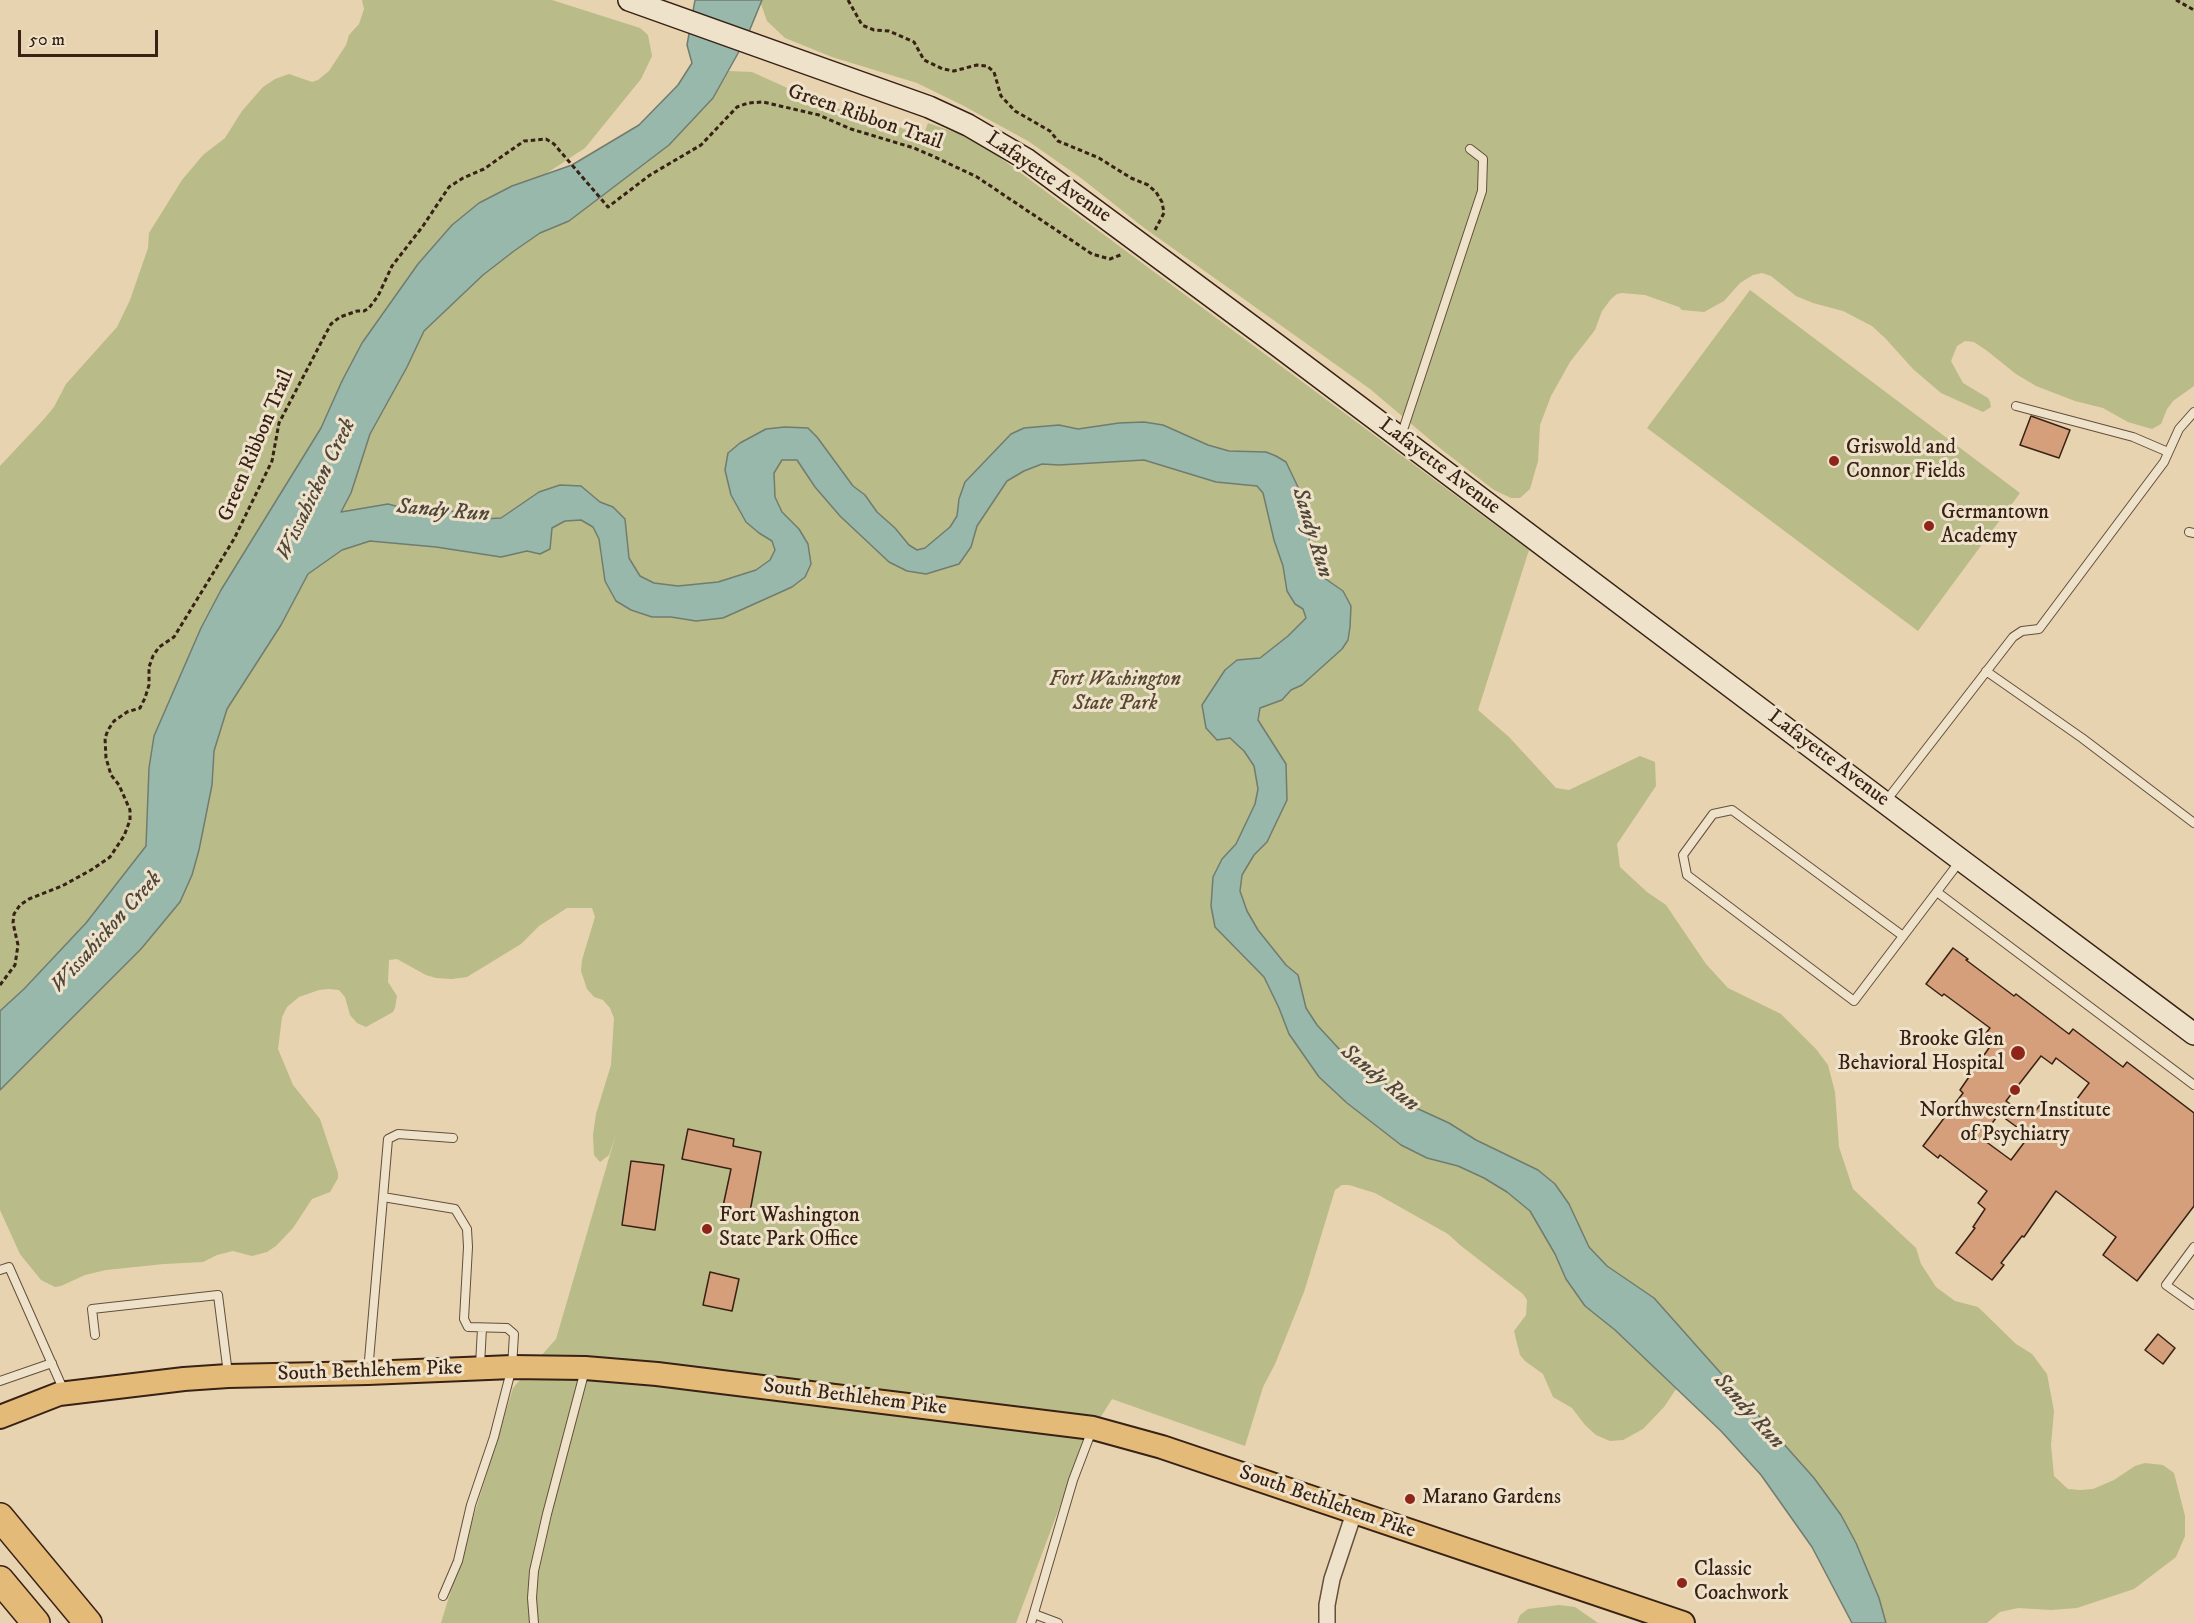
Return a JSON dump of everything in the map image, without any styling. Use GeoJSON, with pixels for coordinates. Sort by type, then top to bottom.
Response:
{"type":"FeatureCollection","features":[{"type":"Feature","properties":{"kind":"highway"},"geometry":{"type":"LineString","coordinates":[[0,1516],[88,1623]]}},
{"type":"Feature","properties":{"kind":"highway"},"geometry":{"type":"LineString","coordinates":[[0,1580],[36,1623]]}},
{"type":"Feature","properties":{"kind":"main road","name":"Lafayette Avenue"},"geometry":{"type":"LineString","coordinates":[[629,0],[929,107],[997,141],[1086,202],[2194,1034]]}},
{"type":"Feature","properties":{"kind":"main road","name":"South Bethlehem Pike"},"geometry":{"type":"LineString","coordinates":[[0,1417],[65,1393],[228,1376],[512,1367],[585,1368],[657,1374],[1093,1428],[1162,1447],[1683,1623]]}},
{"type":"Feature","properties":{"kind":"street"},"geometry":{"type":"LineString","coordinates":[[1327,1623],[1327,1605],[1332,1579],[1354,1513]]}},
{"type":"Feature","properties":{"kind":"lane"},"geometry":{"type":"LineString","coordinates":[[1400,438],[1482,191],[1483,159],[1470,149]]}},
{"type":"Feature","properties":{"kind":"lane"},"geometry":{"type":"LineString","coordinates":[[2016,406],[2133,437],[2168,452]]}},
{"type":"Feature","properties":{"kind":"lane"},"geometry":{"type":"LineString","coordinates":[[1885,802],[2013,637],[2022,631],[2039,629],[2157,471],[2179,429],[2194,412]]}},
{"type":"Feature","properties":{"kind":"lane"},"geometry":{"type":"LineString","coordinates":[[1986,671],[2082,738],[2194,823]]}},
{"type":"Feature","properties":{"kind":"lane"},"geometry":{"type":"LineString","coordinates":[[1903,936],[1732,810],[1713,814],[1683,855],[1687,875],[1854,1001],[1961,860]]}},
{"type":"Feature","properties":{"kind":"lane"},"geometry":{"type":"LineString","coordinates":[[1937,892],[2194,1085]]}},
{"type":"Feature","properties":{"kind":"lane"},"geometry":{"type":"LineString","coordinates":[[368,1373],[388,1139],[398,1134],[453,1138]]}},
{"type":"Feature","properties":{"kind":"lane"},"geometry":{"type":"LineString","coordinates":[[383,1197],[455,1209],[467,1229],[464,1319],[468,1327],[507,1328],[514,1334],[512,1367],[494,1437],[471,1505],[458,1561],[442,1596]]}},
{"type":"Feature","properties":{"kind":"lane"},"geometry":{"type":"LineString","coordinates":[[2194,1247],[2166,1285],[2194,1305]]}},
{"type":"Feature","properties":{"kind":"lane"},"geometry":{"type":"LineString","coordinates":[[0,1270],[9,1267],[65,1393]]}},
{"type":"Feature","properties":{"kind":"lane"},"geometry":{"type":"LineString","coordinates":[[95,1335],[92,1309],[218,1295],[228,1376]]}},
{"type":"Feature","properties":{"kind":"lane"},"geometry":{"type":"LineString","coordinates":[[480,1369],[482,1328]]}},
{"type":"Feature","properties":{"kind":"lane"},"geometry":{"type":"LineString","coordinates":[[0,1381],[52,1363]]}},
{"type":"Feature","properties":{"kind":"lane"},"geometry":{"type":"LineString","coordinates":[[534,1623],[532,1598],[534,1570],[585,1368]]}},
{"type":"Feature","properties":{"kind":"lane"},"geometry":{"type":"LineString","coordinates":[[1031,1623],[1073,1480],[1093,1428]]}},
{"type":"Feature","properties":{"kind":"lane"},"geometry":{"type":"LineString","coordinates":[[1034,1614],[1058,1623]]}},
{"type":"Feature","properties":{"kind":"path"},"geometry":{"type":"LineString","coordinates":[[848,0],[862,25],[914,42],[924,60],[954,71],[976,65],[987,66],[994,72],[1002,96],[1015,111],[1050,130],[1058,141],[1100,158],[1156,192],[1162,202],[1164,213],[1159,225],[1151,234]]}},
{"type":"Feature","properties":{"kind":"path"},"geometry":{"type":"LineString","coordinates":[[2176,0],[2194,10]]}},
{"type":"Feature","properties":{"kind":"path","name":"Green Ribbon Trail"},"geometry":{"type":"LineString","coordinates":[[0,985],[15,965],[18,945],[13,923],[14,914],[20,905],[91,870],[110,857],[124,836],[130,810],[111,775],[106,758],[105,738],[108,730],[114,721],[127,712],[140,708],[149,685],[149,667],[153,656],[159,647],[174,637],[234,539],[272,461],[279,423],[330,324],[340,317],[369,308],[376,299],[392,266],[449,187],[484,169],[519,144],[534,139],[546,139],[554,144],[608,207],[650,175],[701,145],[737,107],[748,102],[778,104],[819,115],[867,135],[914,148],[977,177],[1092,254],[1110,259],[1127,252]]}},
{"type":"Feature","properties":{"kind":"green space"},"geometry":{"type":"Polygon","coordinates":[[[362,0],[552,0],[640,28],[648,35],[652,56],[641,79],[585,148],[541,177],[512,186],[452,225],[418,264],[362,343],[321,428],[221,590],[201,629],[154,736],[149,768],[146,846],[86,923],[0,1011],[0,466],[44,419],[54,407],[66,384],[117,327],[130,300],[148,248],[149,233],[182,180],[203,155],[225,138],[242,111],[263,87],[289,74],[312,82],[329,71],[346,45],[349,35],[359,24],[364,9],[362,0]]]}},
{"type":"Feature","properties":{"kind":"green space","name":"Germantown Academy"},"geometry":{"type":"Polygon","coordinates":[[[762,0],[2194,0],[2194,386],[2173,401],[2161,424],[2152,429],[2128,422],[2103,408],[2075,401],[2036,386],[1974,342],[1965,341],[1957,346],[1951,361],[1963,383],[1988,398],[1991,407],[1983,412],[1941,393],[1913,369],[1872,326],[1843,311],[1796,296],[1771,276],[1762,273],[1753,275],[1740,283],[1724,301],[1704,312],[1682,310],[1645,295],[1622,293],[1611,299],[1602,311],[1595,330],[1570,362],[1551,396],[1540,425],[1538,461],[1530,489],[1520,498],[1511,498],[1494,490],[1370,389],[1143,227],[1081,178],[1028,141],[917,83],[832,57],[785,38],[767,21],[761,4],[762,0]]]}},
{"type":"Feature","properties":{"kind":"green space","name":"Fort Washington State Park"},"geometry":{"type":"Polygon","coordinates":[[[729,71],[752,72],[825,105],[888,123],[923,136],[928,123],[975,139],[1529,550],[1478,710],[1509,737],[1556,788],[1569,790],[1640,756],[1655,762],[1656,786],[1617,844],[1620,867],[1647,892],[1666,905],[1706,964],[1728,988],[1781,1014],[1816,1049],[1828,1065],[1835,1092],[1839,1147],[1853,1189],[1916,1248],[1921,1264],[1936,1287],[1955,1301],[1978,1307],[2016,1344],[2032,1354],[2047,1374],[2054,1411],[2051,1445],[2054,1476],[2068,1489],[2080,1490],[2093,1489],[2145,1463],[2163,1465],[2174,1473],[2185,1516],[2185,1536],[2176,1557],[2134,1589],[2077,1608],[2051,1610],[2018,1608],[2000,1612],[1987,1623],[1886,1623],[1879,1598],[1841,1515],[1814,1478],[1654,1298],[1607,1266],[1589,1247],[1555,1184],[1538,1170],[1414,1107],[1367,1065],[1383,1130],[1401,1145],[1427,1158],[1458,1166],[1484,1178],[1507,1192],[1530,1211],[1555,1254],[1566,1279],[1585,1306],[1615,1330],[1676,1389],[1664,1407],[1643,1429],[1623,1440],[1610,1441],[1596,1435],[1572,1408],[1553,1397],[1543,1374],[1520,1355],[1514,1331],[1526,1315],[1527,1300],[1523,1294],[1448,1234],[1375,1193],[1342,1185],[1335,1190],[1304,1292],[1275,1364],[1263,1387],[1245,1446],[1112,1399],[1082,1447],[1016,1623],[441,1623],[513,1388],[556,1339],[616,1134],[609,1155],[600,1162],[594,1155],[593,1135],[596,1114],[611,1065],[614,1018],[610,1008],[603,1000],[594,997],[587,989],[581,971],[595,917],[592,908],[567,908],[539,926],[521,944],[467,977],[436,978],[397,959],[389,960],[388,982],[397,996],[395,1008],[393,1012],[366,1027],[357,1023],[350,1015],[345,997],[339,990],[319,990],[299,997],[287,1007],[282,1017],[278,1049],[293,1085],[320,1119],[338,1178],[330,1192],[312,1199],[293,1228],[276,1246],[267,1252],[252,1256],[233,1251],[203,1262],[106,1270],[85,1275],[55,1287],[41,1280],[20,1254],[0,1210],[0,1090],[141,949],[180,902],[199,850],[212,785],[214,751],[227,709],[281,625],[308,574],[342,550],[370,541],[436,547],[501,557],[527,551],[540,554],[551,542],[552,528],[565,521],[581,520],[593,527],[599,539],[601,558],[652,617],[696,621],[723,618],[779,592],[799,529],[782,512],[775,497],[774,473],[782,460],[797,460],[813,483],[825,448],[725,470],[731,495],[746,522],[773,541],[776,549],[770,560],[756,570],[718,582],[677,586],[654,583],[640,576],[629,558],[613,507],[600,502],[580,486],[521,504],[501,518],[483,519],[459,512],[407,509],[388,504],[341,512],[351,493],[370,434],[424,331],[483,275],[514,251],[540,233],[569,221],[669,145],[713,98],[729,71]]]}},
{"type":"Feature","properties":{"kind":"green space","name":"Griswold and Connor Fields"},"geometry":{"type":"Polygon","coordinates":[[[1750,290],[2020,493],[1918,631],[1647,428],[1750,290]]]}},
{"type":"Feature","properties":{"kind":"green space"},"geometry":{"type":"Polygon","coordinates":[[[1559,1605],[1575,1607],[1598,1623],[1517,1623],[1520,1615],[1528,1609],[1559,1605]]]}},
{"type":"Feature","properties":{"kind":"water"},"geometry":{"type":"Polygon","coordinates":[[[695,0],[762,0],[746,39],[713,98],[669,145],[569,221],[540,233],[514,251],[483,275],[424,331],[370,434],[351,493],[341,512],[388,504],[407,509],[459,512],[483,519],[501,518],[539,492],[560,485],[581,486],[600,502],[613,507],[625,519],[629,558],[640,576],[654,583],[678,586],[718,582],[756,570],[770,560],[775,550],[772,541],[746,522],[731,495],[725,470],[728,453],[740,443],[766,429],[808,428],[853,486],[865,495],[877,512],[909,545],[917,550],[925,548],[950,527],[957,516],[959,499],[965,482],[1011,434],[1024,428],[1059,425],[1078,429],[1144,422],[1163,425],[1208,445],[1229,451],[1266,452],[1286,462],[1298,487],[1314,561],[1320,575],[1343,591],[1351,606],[1350,627],[1348,640],[1342,649],[1302,685],[1291,690],[1282,700],[1260,708],[1258,720],[1286,764],[1287,800],[1267,842],[1254,855],[1242,875],[1240,891],[1247,911],[1258,930],[1286,965],[1298,975],[1306,1008],[1317,1025],[1341,1051],[1367,1065],[1414,1107],[1538,1170],[1555,1184],[1569,1204],[1589,1247],[1607,1266],[1654,1298],[1814,1478],[1841,1515],[1856,1543],[1879,1598],[1886,1623],[1852,1623],[1812,1547],[1761,1475],[1721,1431],[1615,1330],[1585,1306],[1566,1279],[1555,1254],[1530,1211],[1507,1192],[1484,1178],[1458,1166],[1427,1158],[1401,1145],[1347,1103],[1319,1077],[1289,1034],[1264,977],[1215,927],[1211,906],[1213,877],[1222,859],[1236,844],[1255,804],[1258,789],[1254,766],[1244,751],[1230,738],[1217,740],[1206,728],[1202,705],[1225,670],[1237,660],[1260,658],[1306,618],[1303,609],[1295,604],[1287,591],[1283,566],[1274,540],[1263,493],[1257,486],[1216,482],[1144,460],[1042,464],[1007,481],[977,526],[971,547],[959,564],[926,574],[907,571],[889,562],[840,516],[815,487],[797,460],[782,460],[774,473],[775,497],[782,512],[799,529],[808,544],[811,564],[805,577],[792,587],[723,618],[696,621],[652,617],[631,610],[616,601],[605,581],[599,539],[593,527],[581,520],[565,521],[552,528],[550,549],[540,554],[527,551],[501,557],[436,547],[370,541],[342,550],[308,574],[281,625],[227,709],[214,751],[212,785],[199,850],[192,875],[180,902],[141,949],[0,1090],[0,1011],[86,923],[146,846],[149,768],[154,736],[201,628],[221,590],[321,428],[362,343],[418,264],[452,225],[479,203],[512,186],[572,165],[639,125],[678,85],[692,63],[687,45],[695,0]]]}},
{"type":"Feature","properties":{"kind":"building"},"geometry":{"type":"Polygon","coordinates":[[[2031,416],[2070,430],[2059,458],[2020,445],[2031,416]]]}},
{"type":"Feature","properties":{"kind":"building"},"geometry":{"type":"Polygon","coordinates":[[[1953,948],[2014,996],[2016,994],[2069,1034],[2073,1029],[2123,1067],[2127,1062],[2194,1113],[2194,1206],[2137,1281],[2103,1255],[2116,1237],[2056,1191],[2024,1237],[2022,1236],[2001,1263],[2004,1265],[1992,1280],[1956,1253],[1975,1228],[1973,1227],[1985,1209],[1978,1203],[1987,1191],[1940,1155],[1938,1158],[1923,1146],[1963,1093],[1960,1090],[1991,1045],[1982,1038],[1990,1028],[1944,994],[1942,996],[1926,984],[1953,948]],[[2041,1056],[2006,1101],[2030,1118],[2043,1101],[2064,1116],[2089,1083],[2056,1058],[2052,1064],[2041,1056]],[[1999,1114],[1981,1138],[2011,1160],[2029,1136],[1999,1114]]]}},
{"type":"Feature","properties":{"kind":"building"},"geometry":{"type":"Polygon","coordinates":[[[688,1129],[734,1139],[733,1146],[761,1152],[749,1217],[722,1211],[731,1169],[682,1159],[688,1129]]]}},
{"type":"Feature","properties":{"kind":"building"},"geometry":{"type":"Polygon","coordinates":[[[631,1161],[664,1165],[655,1230],[622,1225],[631,1161]]]}},
{"type":"Feature","properties":{"kind":"building"},"geometry":{"type":"Polygon","coordinates":[[[710,1272],[739,1279],[732,1311],[703,1305],[710,1272]]]}},
{"type":"Feature","properties":{"kind":"building"},"geometry":{"type":"Polygon","coordinates":[[[2158,1334],[2175,1348],[2163,1364],[2145,1350],[2158,1334]]]}},
{"type":"Feature","properties":{"kind":"place","name":"Griswold and Connor Fields"},"geometry":{"type":"Point","coordinates":[1834,461]}},
{"type":"Feature","properties":{"kind":"place","name":"Germantown Academy"},"geometry":{"type":"Point","coordinates":[1929,526]}},
{"type":"Feature","properties":{"kind":"place","name":"Brooke Glen Behavioral Hospital"},"geometry":{"type":"Point","coordinates":[2018,1053]}},
{"type":"Feature","properties":{"kind":"place","name":"Northwestern Institute of Psychiatry"},"geometry":{"type":"Point","coordinates":[2015,1090]}},
{"type":"Feature","properties":{"kind":"place","name":"Fort Washington State Park Office"},"geometry":{"type":"Point","coordinates":[707,1229]}},
{"type":"Feature","properties":{"kind":"place","name":"Marano Gardens"},"geometry":{"type":"Point","coordinates":[1410,1499]}},
{"type":"Feature","properties":{"kind":"place","name":"Classic Coachwork"},"geometry":{"type":"Point","coordinates":[1682,1583]}},
{"type":"Feature","properties":{"kind":"water label","name":"Wissahickon Creek"},"geometry":{"type":"Point","coordinates":[317,490]}},
{"type":"Feature","properties":{"kind":"water label","name":"Sandy Run"},"geometry":{"type":"Point","coordinates":[443,512]}},
{"type":"Feature","properties":{"kind":"water label","name":"Sandy Run"},"geometry":{"type":"Point","coordinates":[1311,533]}},
{"type":"Feature","properties":{"kind":"water label","name":"Wissahickon Creek"},"geometry":{"type":"Point","coordinates":[107,933]}},
{"type":"Feature","properties":{"kind":"water label","name":"Sandy Run"},"geometry":{"type":"Point","coordinates":[1379,1079]}},
{"type":"Feature","properties":{"kind":"water label","name":"Sandy Run"},"geometry":{"type":"Point","coordinates":[1748,1412]}}]}
